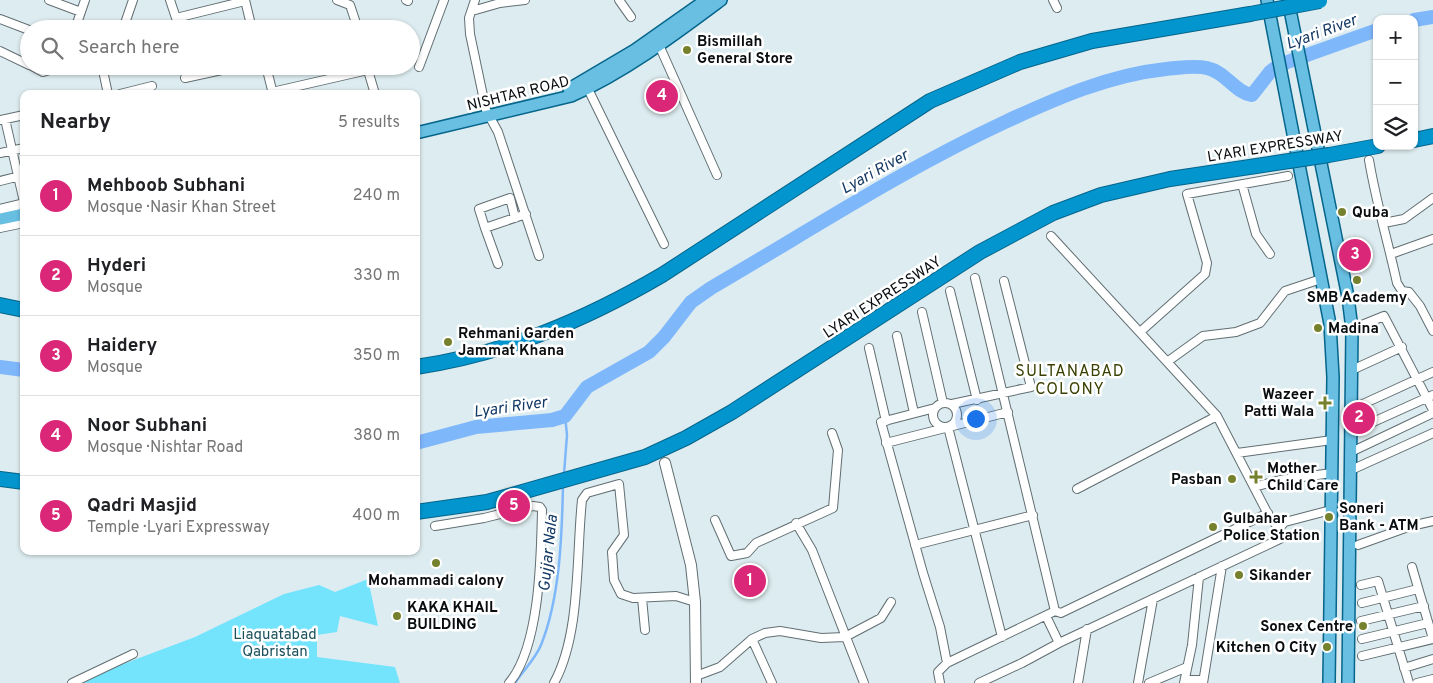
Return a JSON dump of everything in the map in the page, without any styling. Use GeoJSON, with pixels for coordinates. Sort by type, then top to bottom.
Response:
{"type":"FeatureCollection","features":[{"type":"Feature","properties":{"kind":"highway"},"geometry":{"type":"LineString","coordinates":[[420,366],[487,352],[539,336],[624,298],[930,101],[1020,62],[1092,41],[1327,0]]}},
{"type":"Feature","properties":{"kind":"highway"},"geometry":{"type":"LineString","coordinates":[[1418,139],[1433,136]]}},
{"type":"Feature","properties":{"kind":"highway","name":"LYARI EXPRESSWAY"},"geometry":{"type":"LineString","coordinates":[[420,511],[487,502],[645,457],[686,438],[732,412],[980,252],[1053,213],[1101,195],[1162,181],[1373,147]]}},
{"type":"Feature","properties":{"kind":"highway"},"geometry":{"type":"LineString","coordinates":[[0,305],[20,309]]}},
{"type":"Feature","properties":{"kind":"highway"},"geometry":{"type":"LineString","coordinates":[[0,479],[20,482]]}},
{"type":"Feature","properties":{"kind":"main road","name":"NISHTAR ROAD"},"geometry":{"type":"LineString","coordinates":[[420,132],[574,87],[634,50],[706,0]]}},
{"type":"Feature","properties":{"kind":"main road","name":"NISHTAR ROAD"},"geometry":{"type":"LineString","coordinates":[[420,125],[572,96],[588,89],[660,45],[721,0]]}},
{"type":"Feature","properties":{"kind":"main road"},"geometry":{"type":"LineString","coordinates":[[1267,0],[1321,279],[1332,349],[1329,683]]}},
{"type":"Feature","properties":{"kind":"main road"},"geometry":{"type":"LineString","coordinates":[[1288,0],[1321,171],[1348,297],[1352,329],[1348,683]]}},
{"type":"Feature","properties":{"kind":"main road"},"geometry":{"type":"LineString","coordinates":[[0,219],[20,215]]}},
{"type":"Feature","properties":{"kind":"street"},"geometry":{"type":"LineString","coordinates":[[49,0],[81,12]]}},
{"type":"Feature","properties":{"kind":"street"},"geometry":{"type":"LineString","coordinates":[[78,20],[85,0]]}},
{"type":"Feature","properties":{"kind":"street"},"geometry":{"type":"LineString","coordinates":[[126,20],[133,0]]}},
{"type":"Feature","properties":{"kind":"street"},"geometry":{"type":"LineString","coordinates":[[170,0],[176,18],[245,1],[250,20]]}},
{"type":"Feature","properties":{"kind":"street"},"geometry":{"type":"LineString","coordinates":[[337,0],[351,2],[356,20]]}},
{"type":"Feature","properties":{"kind":"street"},"geometry":{"type":"LineString","coordinates":[[420,64],[444,0]]}},
{"type":"Feature","properties":{"kind":"street"},"geometry":{"type":"LineString","coordinates":[[475,0],[469,18],[470,34],[488,113],[498,132],[539,256]]}},
{"type":"Feature","properties":{"kind":"street"},"geometry":{"type":"LineString","coordinates":[[472,11],[500,1],[525,0]]}},
{"type":"Feature","properties":{"kind":"street"},"geometry":{"type":"LineString","coordinates":[[619,0],[631,17]]}},
{"type":"Feature","properties":{"kind":"street"},"geometry":{"type":"LineString","coordinates":[[1053,0],[1057,8]]}},
{"type":"Feature","properties":{"kind":"street"},"geometry":{"type":"LineString","coordinates":[[0,19],[20,27]]}},
{"type":"Feature","properties":{"kind":"street"},"geometry":{"type":"LineString","coordinates":[[660,45],[717,175]]}},
{"type":"Feature","properties":{"kind":"street"},"geometry":{"type":"LineString","coordinates":[[0,51],[20,60]]}},
{"type":"Feature","properties":{"kind":"street"},"geometry":{"type":"LineString","coordinates":[[104,75],[107,90]]}},
{"type":"Feature","properties":{"kind":"street"},"geometry":{"type":"LineString","coordinates":[[185,78],[199,75]]}},
{"type":"Feature","properties":{"kind":"street"},"geometry":{"type":"LineString","coordinates":[[268,75],[271,90]]}},
{"type":"Feature","properties":{"kind":"street"},"geometry":{"type":"LineString","coordinates":[[284,90],[341,75]]}},
{"type":"Feature","properties":{"kind":"street"},"geometry":{"type":"LineString","coordinates":[[370,75],[374,90]]}},
{"type":"Feature","properties":{"kind":"street"},"geometry":{"type":"LineString","coordinates":[[136,90],[152,86]]}},
{"type":"Feature","properties":{"kind":"street"},"geometry":{"type":"LineString","coordinates":[[588,89],[664,244]]}},
{"type":"Feature","properties":{"kind":"street"},"geometry":{"type":"LineString","coordinates":[[20,116],[2,120],[20,173]]}},
{"type":"Feature","properties":{"kind":"street"},"geometry":{"type":"LineString","coordinates":[[0,153],[20,149]]}},
{"type":"Feature","properties":{"kind":"street"},"geometry":{"type":"LineString","coordinates":[[1369,160],[1375,200],[1384,223],[1397,283],[1402,291],[1409,292],[1420,306],[1433,331]]}},
{"type":"Feature","properties":{"kind":"street"},"geometry":{"type":"LineString","coordinates":[[0,181],[20,176]]}},
{"type":"Feature","properties":{"kind":"street"},"geometry":{"type":"LineString","coordinates":[[1140,332],[1206,274],[1207,263],[1187,194],[1288,176]]}},
{"type":"Feature","properties":{"kind":"street"},"geometry":{"type":"LineString","coordinates":[[1242,184],[1256,234],[1270,254]]}},
{"type":"Feature","properties":{"kind":"street"},"geometry":{"type":"LineString","coordinates":[[498,264],[479,209],[510,198],[516,218]]}},
{"type":"Feature","properties":{"kind":"street"},"geometry":{"type":"LineString","coordinates":[[1384,223],[1404,219],[1433,198]]}},
{"type":"Feature","properties":{"kind":"street"},"geometry":{"type":"LineString","coordinates":[[0,210],[20,204]]}},
{"type":"Feature","properties":{"kind":"street"},"geometry":{"type":"LineString","coordinates":[[485,228],[526,214]]}},
{"type":"Feature","properties":{"kind":"street"},"geometry":{"type":"LineString","coordinates":[[0,227],[20,223]]}},
{"type":"Feature","properties":{"kind":"street"},"geometry":{"type":"LineString","coordinates":[[980,683],[1022,664],[1087,629],[1280,539],[1279,528],[1268,513],[1217,416],[1052,236]]}},
{"type":"Feature","properties":{"kind":"street"},"geometry":{"type":"LineString","coordinates":[[1390,254],[1433,239]]}},
{"type":"Feature","properties":{"kind":"street"},"geometry":{"type":"LineString","coordinates":[[975,278],[1055,611]]}},
{"type":"Feature","properties":{"kind":"street"},"geometry":{"type":"LineString","coordinates":[[1167,362],[1203,336],[1236,332],[1260,323],[1276,305],[1284,291],[1321,279]]}},
{"type":"Feature","properties":{"kind":"street"},"geometry":{"type":"LineString","coordinates":[[947,663],[940,627],[881,422],[948,404],[977,400],[1031,387],[1004,281]]}},
{"type":"Feature","properties":{"kind":"street"},"geometry":{"type":"LineString","coordinates":[[950,291],[977,400]]}},
{"type":"Feature","properties":{"kind":"street"},"geometry":{"type":"LineString","coordinates":[[922,312],[948,404],[957,411],[957,418],[948,427]]}},
{"type":"Feature","properties":{"kind":"street"},"geometry":{"type":"LineString","coordinates":[[1351,452],[1433,411],[1430,396],[1418,379],[1384,316],[1352,329]]}},
{"type":"Feature","properties":{"kind":"street"},"geometry":{"type":"LineString","coordinates":[[897,336],[914,413]]}},
{"type":"Feature","properties":{"kind":"street"},"geometry":{"type":"LineString","coordinates":[[1352,370],[1402,347]]}},
{"type":"Feature","properties":{"kind":"street"},"geometry":{"type":"LineString","coordinates":[[869,348],[886,421]]}},
{"type":"Feature","properties":{"kind":"street"},"geometry":{"type":"LineString","coordinates":[[1352,409],[1433,372]]}},
{"type":"Feature","properties":{"kind":"street"},"geometry":{"type":"LineString","coordinates":[[1351,432],[1430,396]]}},
{"type":"Feature","properties":{"kind":"street"},"geometry":{"type":"LineString","coordinates":[[935,408],[933,416],[936,423],[948,427]]}},
{"type":"Feature","properties":{"kind":"street"},"geometry":{"type":"LineString","coordinates":[[886,443],[1008,412]]}},
{"type":"Feature","properties":{"kind":"street"},"geometry":{"type":"LineString","coordinates":[[1078,489],[1217,416]]}},
{"type":"Feature","properties":{"kind":"street"},"geometry":{"type":"LineString","coordinates":[[948,427],[1002,637]]}},
{"type":"Feature","properties":{"kind":"street"},"geometry":{"type":"LineString","coordinates":[[715,520],[731,556],[747,553],[756,543],[796,523],[833,508],[838,450],[832,433]]}},
{"type":"Feature","properties":{"kind":"street"},"geometry":{"type":"LineString","coordinates":[[1351,470],[1433,433]]}},
{"type":"Feature","properties":{"kind":"street"},"geometry":{"type":"LineString","coordinates":[[1237,453],[1332,440]]}},
{"type":"Feature","properties":{"kind":"street"},"geometry":{"type":"LineString","coordinates":[[665,464],[691,565],[695,602],[696,680],[720,667],[752,640],[765,633],[780,631],[821,638],[845,636],[881,618],[891,602]]}},
{"type":"Feature","properties":{"kind":"street"},"geometry":{"type":"LineString","coordinates":[[1254,487],[1280,480],[1332,473]]}},
{"type":"Feature","properties":{"kind":"street"},"geometry":{"type":"LineString","coordinates":[[554,683],[561,669],[570,627],[576,582],[582,500],[587,493],[619,484],[624,535],[612,552],[614,580],[621,594],[627,598],[676,596],[695,602]]}},
{"type":"Feature","properties":{"kind":"street"},"geometry":{"type":"LineString","coordinates":[[435,526],[484,518],[533,506],[540,507],[542,510],[539,579],[528,644],[524,660],[509,683]]}},
{"type":"Feature","properties":{"kind":"street"},"geometry":{"type":"LineString","coordinates":[[1279,528],[1285,522],[1331,510]]}},
{"type":"Feature","properties":{"kind":"street"},"geometry":{"type":"LineString","coordinates":[[940,683],[938,672],[947,663],[1055,611],[1061,613],[1268,513]]}},
{"type":"Feature","properties":{"kind":"street"},"geometry":{"type":"LineString","coordinates":[[915,545],[1033,515]]}},
{"type":"Feature","properties":{"kind":"street"},"geometry":{"type":"LineString","coordinates":[[1358,545],[1410,526],[1433,521]]}},
{"type":"Feature","properties":{"kind":"street"},"geometry":{"type":"LineString","coordinates":[[796,523],[812,550],[864,683]]}},
{"type":"Feature","properties":{"kind":"street"},"geometry":{"type":"LineString","coordinates":[[1199,577],[1188,667],[1184,682],[1203,681],[1222,566]]}},
{"type":"Feature","properties":{"kind":"street"},"geometry":{"type":"LineString","coordinates":[[1362,656],[1433,639],[1412,567]]}},
{"type":"Feature","properties":{"kind":"street"},"geometry":{"type":"LineString","coordinates":[[1360,585],[1378,581],[1409,683]]}},
{"type":"Feature","properties":{"kind":"street"},"geometry":{"type":"LineString","coordinates":[[1362,603],[1418,589]]}},
{"type":"Feature","properties":{"kind":"street"},"geometry":{"type":"LineString","coordinates":[[642,598],[645,630]]}},
{"type":"Feature","properties":{"kind":"street"},"geometry":{"type":"LineString","coordinates":[[1138,683],[1154,599]]}},
{"type":"Feature","properties":{"kind":"street"},"geometry":{"type":"LineString","coordinates":[[1361,621],[1424,606]]}},
{"type":"Feature","properties":{"kind":"street"},"geometry":{"type":"LineString","coordinates":[[1046,616],[1059,643]]}},
{"type":"Feature","properties":{"kind":"street"},"geometry":{"type":"LineString","coordinates":[[1362,639],[1428,623]]}},
{"type":"Feature","properties":{"kind":"street"},"geometry":{"type":"LineString","coordinates":[[1078,683],[1087,629]]}},
{"type":"Feature","properties":{"kind":"street"},"geometry":{"type":"LineString","coordinates":[[752,640],[772,683]]}},
{"type":"Feature","properties":{"kind":"street"},"geometry":{"type":"LineString","coordinates":[[72,683],[134,654]]}},
{"type":"Feature","properties":{"kind":"street"},"geometry":{"type":"LineString","coordinates":[[1404,668],[1433,659]]}},
{"type":"Feature","properties":{"kind":"street"},"geometry":{"type":"LineString","coordinates":[[1149,683],[1188,667]]}},
{"type":"Feature","properties":{"kind":"street"},"geometry":{"type":"LineString","coordinates":[[1417,683],[1433,679]]}},
{"type":"Feature","properties":{"kind":"green space","name":"Liaquatabad Qabristan"},"geometry":{"type":"Polygon","coordinates":[[[368,579],[378,626],[340,616],[337,632],[317,635],[317,657],[395,667],[400,683],[84,683],[102,672],[195,637],[284,594],[319,585],[335,592],[368,579]]]}},
{"type":"Feature","properties":{"kind":"waterway","name":"Lyari River"},"geometry":{"type":"LineString","coordinates":[[1418,19],[1433,17]]}},
{"type":"Feature","properties":{"kind":"waterway","name":"Lyari River"},"geometry":{"type":"LineString","coordinates":[[420,442],[476,427],[552,420],[565,416],[587,387],[649,352],[664,337],[691,302],[711,288],[929,160],[1044,104],[1124,76],[1192,67],[1214,70],[1240,90],[1252,95],[1270,72],[1279,65],[1373,31]]}},
{"type":"Feature","properties":{"kind":"waterway","name":"Lyari River"},"geometry":{"type":"LineString","coordinates":[[0,367],[20,370]]}},
{"type":"Feature","properties":{"kind":"waterway","name":"Gujjar Nala"},"geometry":{"type":"LineString","coordinates":[[564,474],[567,435],[565,416]]}},
{"type":"Feature","properties":{"kind":"waterway","name":"Gujjar Nala"},"geometry":{"type":"LineString","coordinates":[[515,683],[539,650],[552,607],[561,545],[563,485]]}},
{"type":"Feature","properties":{"kind":"place","name":"Bismillah General Store"},"geometry":{"type":"Point","coordinates":[687,50]}},
{"type":"Feature","properties":{"kind":"place","name":"Noor Subhani"},"geometry":{"type":"Point","coordinates":[662,96]}},
{"type":"Feature","properties":{"kind":"place","name":"Quba"},"geometry":{"type":"Point","coordinates":[1342,212]}},
{"type":"Feature","properties":{"kind":"place","name":"Haidery"},"geometry":{"type":"Point","coordinates":[1355,255]}},
{"type":"Feature","properties":{"kind":"place","name":"SMB Academy"},"geometry":{"type":"Point","coordinates":[1357,280]}},
{"type":"Feature","properties":{"kind":"place","name":"Madina"},"geometry":{"type":"Point","coordinates":[1318,328]}},
{"type":"Feature","properties":{"kind":"place","name":"Rehmani Garden Jammat Khana"},"geometry":{"type":"Point","coordinates":[448,342]}},
{"type":"Feature","properties":{"kind":"place","name":"Wazeer Patti Wala"},"geometry":{"type":"Point","coordinates":[1325,403]}},
{"type":"Feature","properties":{"kind":"place","name":"Hyderi"},"geometry":{"type":"Point","coordinates":[1359,418]}},
{"type":"Feature","properties":{"kind":"place","name":"Mother Child Care"},"geometry":{"type":"Point","coordinates":[1256,477]}},
{"type":"Feature","properties":{"kind":"place","name":"Pasban"},"geometry":{"type":"Point","coordinates":[1232,479]}},
{"type":"Feature","properties":{"kind":"place","name":"Qadri Masjid"},"geometry":{"type":"Point","coordinates":[514,506]}},
{"type":"Feature","properties":{"kind":"place","name":"Soneri Bank - ATM"},"geometry":{"type":"Point","coordinates":[1329,517]}},
{"type":"Feature","properties":{"kind":"place","name":"Gulbahar Police Station"},"geometry":{"type":"Point","coordinates":[1213,527]}},
{"type":"Feature","properties":{"kind":"place","name":"Mohammadi calony"},"geometry":{"type":"Point","coordinates":[436,563]}},
{"type":"Feature","properties":{"kind":"place","name":"Sikander"},"geometry":{"type":"Point","coordinates":[1239,575]}},
{"type":"Feature","properties":{"kind":"place","name":"Mehboob Subhani"},"geometry":{"type":"Point","coordinates":[750,581]}},
{"type":"Feature","properties":{"kind":"place","name":"KAKA KHAIL BUILDING"},"geometry":{"type":"Point","coordinates":[397,616]}},
{"type":"Feature","properties":{"kind":"place","name":"Sonex Centre"},"geometry":{"type":"Point","coordinates":[1363,626]}},
{"type":"Feature","properties":{"kind":"place","name":"Kitchen O City"},"geometry":{"type":"Point","coordinates":[1327,647]}},
{"type":"Feature","properties":{"kind":"district","name":"SULTANABAD COLONY"},"geometry":{"type":"Point","coordinates":[1070,379]}}]}
